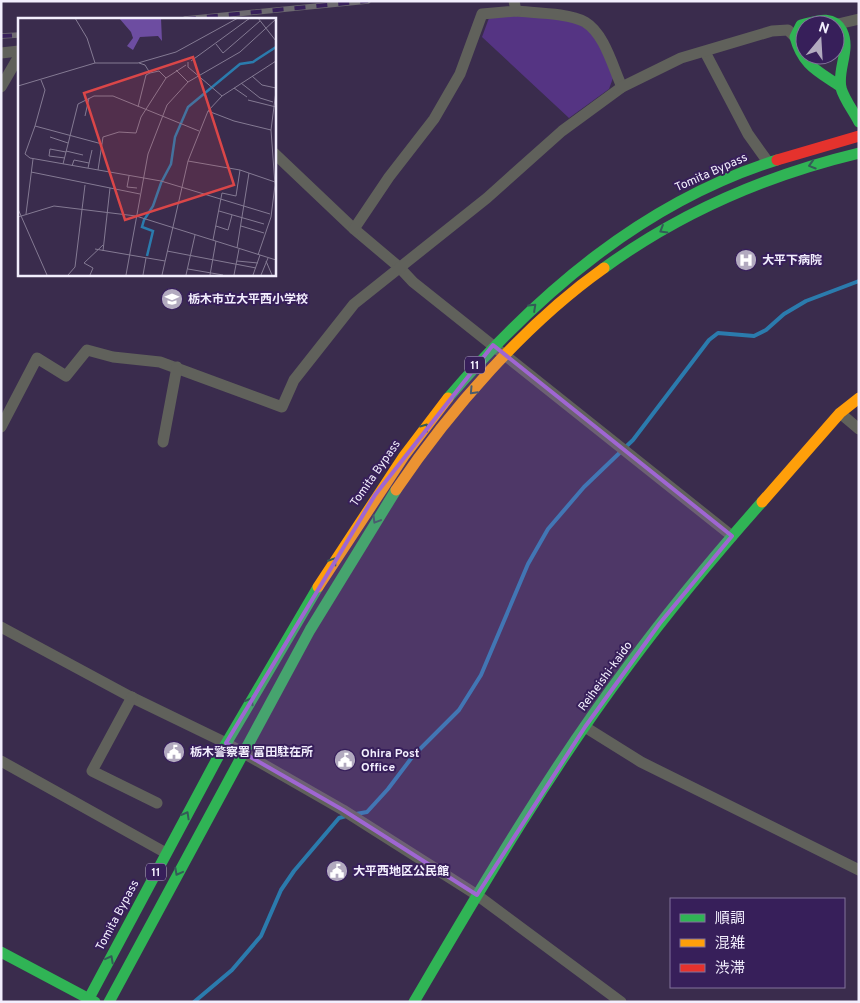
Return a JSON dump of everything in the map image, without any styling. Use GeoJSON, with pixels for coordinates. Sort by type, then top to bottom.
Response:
{"type":"FeatureCollection","features":[{"type":"Feature","properties":{"kind":"main road"},"geometry":{"type":"LineString","coordinates":[[809,65],[840,87]]}},
{"type":"Feature","properties":{"kind":"main road"},"geometry":{"type":"LineString","coordinates":[[840,65],[840,87],[859,122]]}},
{"type":"Feature","properties":{"kind":"main road","name":"Tomita Bypass"},"geometry":{"type":"LineString","coordinates":[[90,1000],[166,853],[270,664],[375,495],[432,416],[492,345],[565,277],[601,250],[687,196],[768,162],[859,136]]}},
{"type":"Feature","properties":{"kind":"main road","name":"11"},"geometry":{"type":"LineString","coordinates":[[109,1002],[281,680],[382,510],[442,427],[506,356],[588,279],[694,212],[778,176],[859,153]]}},
{"type":"Feature","properties":{"kind":"main road","name":"Reiheishi-kaido"},"geometry":{"type":"LineString","coordinates":[[414,1002],[477,895],[585,727],[660,623],[732,536],[840,413],[859,398]]}},
{"type":"Feature","properties":{"kind":"main road"},"geometry":{"type":"LineString","coordinates":[[1,952],[90,1000]]}},
{"type":"Feature","properties":{"kind":"street"},"geometry":{"type":"LineString","coordinates":[[354,229],[389,177],[434,119],[468,57],[482,14],[515,6],[569,17],[586,23],[599,37],[622,87]]}},
{"type":"Feature","properties":{"kind":"street"},"geometry":{"type":"LineString","coordinates":[[845,22],[859,18]]}},
{"type":"Feature","properties":{"kind":"street"},"geometry":{"type":"LineString","coordinates":[[1,427],[6,405],[37,358],[66,376],[87,350],[113,357],[160,362],[282,407],[294,380],[354,304],[487,198],[562,131],[622,87],[681,58],[772,31],[788,30],[795,37]]}},
{"type":"Feature","properties":{"kind":"street"},"geometry":{"type":"LineString","coordinates":[[1,53],[18,51]]}},
{"type":"Feature","properties":{"kind":"street"},"geometry":{"type":"LineString","coordinates":[[706,52],[748,134],[768,162]]}},
{"type":"Feature","properties":{"kind":"street"},"geometry":{"type":"LineString","coordinates":[[1,88],[18,58]]}},
{"type":"Feature","properties":{"kind":"street"},"geometry":{"type":"LineString","coordinates":[[275,154],[413,282],[732,536]]}},
{"type":"Feature","properties":{"kind":"street"},"geometry":{"type":"LineString","coordinates":[[163,442],[177,367]]}},
{"type":"Feature","properties":{"kind":"street"},"geometry":{"type":"LineString","coordinates":[[840,413],[859,430]]}},
{"type":"Feature","properties":{"kind":"street"},"geometry":{"type":"LineString","coordinates":[[1,627],[132,697],[226,743],[343,810],[477,895],[621,1002]]}},
{"type":"Feature","properties":{"kind":"street"},"geometry":{"type":"LineString","coordinates":[[132,697],[92,771],[156,804]]}},
{"type":"Feature","properties":{"kind":"street"},"geometry":{"type":"LineString","coordinates":[[585,727],[641,762],[859,870]]}},
{"type":"Feature","properties":{"kind":"street"},"geometry":{"type":"LineString","coordinates":[[1,761],[166,853]]}},
{"type":"Feature","properties":{"kind":"highlighted area"},"geometry":{"type":"Polygon","coordinates":[[[493,345],[732,536],[660,623],[585,727],[477,895],[343,810],[226,743],[375,495],[493,345]]]}},
{"type":"Feature","properties":{"kind":"shaded area"},"geometry":{"type":"Polygon","coordinates":[[[517,15],[549,17],[571,21],[589,31],[601,48],[613,78],[609,89],[569,118],[482,37],[489,18],[517,15]]]}},
{"type":"Feature","properties":{"kind":"waterway"},"geometry":{"type":"LineString","coordinates":[[356,814],[367,812],[388,789],[413,756],[459,710],[481,675],[528,564],[548,529],[584,487],[633,440],[709,340],[718,333],[754,336],[766,330],[784,314],[806,301],[859,281]]}},
{"type":"Feature","properties":{"kind":"waterway"},"geometry":{"type":"LineString","coordinates":[[194,1002],[232,970],[261,936],[281,890],[294,871],[339,818],[346,816]]}},
{"type":"Feature","properties":{"kind":"railway"},"geometry":{"type":"LineString","coordinates":[[195,18],[368,1]]}},
{"type":"Feature","properties":{"kind":"railway"},"geometry":{"type":"LineString","coordinates":[[1,36],[18,35]]}},
{"type":"Feature","properties":{"kind":"traffic: fast"},"geometry":{"type":"LineString","coordinates":[[841,87],[833,81],[818,72],[802,55],[795,37],[801,25],[824,20],[834,22],[842,31],[845,52],[840,81],[841,88],[859,122]]}},
{"type":"Feature","properties":{"kind":"traffic: fast"},"geometry":{"type":"LineString","coordinates":[[604,268],[663,230],[726,198],[791,172],[859,153]]}},
{"type":"Feature","properties":{"kind":"traffic: fast"},"geometry":{"type":"LineString","coordinates":[[448,398],[519,322],[596,255],[638,226],[682,200],[728,178],[777,160]]}},
{"type":"Feature","properties":{"kind":"traffic: fast"},"geometry":{"type":"LineString","coordinates":[[109,1002],[310,630],[396,490]]}},
{"type":"Feature","properties":{"kind":"traffic: fast"},"geometry":{"type":"LineString","coordinates":[[414,1002],[516,831],[599,706],[676,603],[762,502]]}},
{"type":"Feature","properties":{"kind":"traffic: fast"},"geometry":{"type":"LineString","coordinates":[[87,1002],[217,759],[318,587]]}},
{"type":"Feature","properties":{"kind":"traffic: fast"},"geometry":{"type":"LineString","coordinates":[[1,952],[95,1002]]}},
{"type":"Feature","properties":{"kind":"traffic: slow"},"geometry":{"type":"LineString","coordinates":[[396,490],[440,429],[491,370],[546,315],[604,268]]}},
{"type":"Feature","properties":{"kind":"traffic: slow"},"geometry":{"type":"LineString","coordinates":[[318,587],[404,456],[448,398]]}},
{"type":"Feature","properties":{"kind":"traffic: slow"},"geometry":{"type":"LineString","coordinates":[[762,502],[840,413],[859,398]]}},
{"type":"Feature","properties":{"kind":"traffic: jam"},"geometry":{"type":"LineString","coordinates":[[777,160],[859,136]]}},
{"type":"Feature","properties":{"kind":"place","name":"大平下病院"},"geometry":{"type":"Point","coordinates":[746,260]}},
{"type":"Feature","properties":{"kind":"place","name":"栃木市立大平西小学校"},"geometry":{"type":"Point","coordinates":[172,299]}},
{"type":"Feature","properties":{"kind":"place","name":"栃木警察署 富田駐在所"},"geometry":{"type":"Point","coordinates":[174,752]}},
{"type":"Feature","properties":{"kind":"place","name":"Ohira Post Office"},"geometry":{"type":"Point","coordinates":[345,760]}},
{"type":"Feature","properties":{"kind":"place","name":"大平西地区公民館"},"geometry":{"type":"Point","coordinates":[337,871]}}]}
